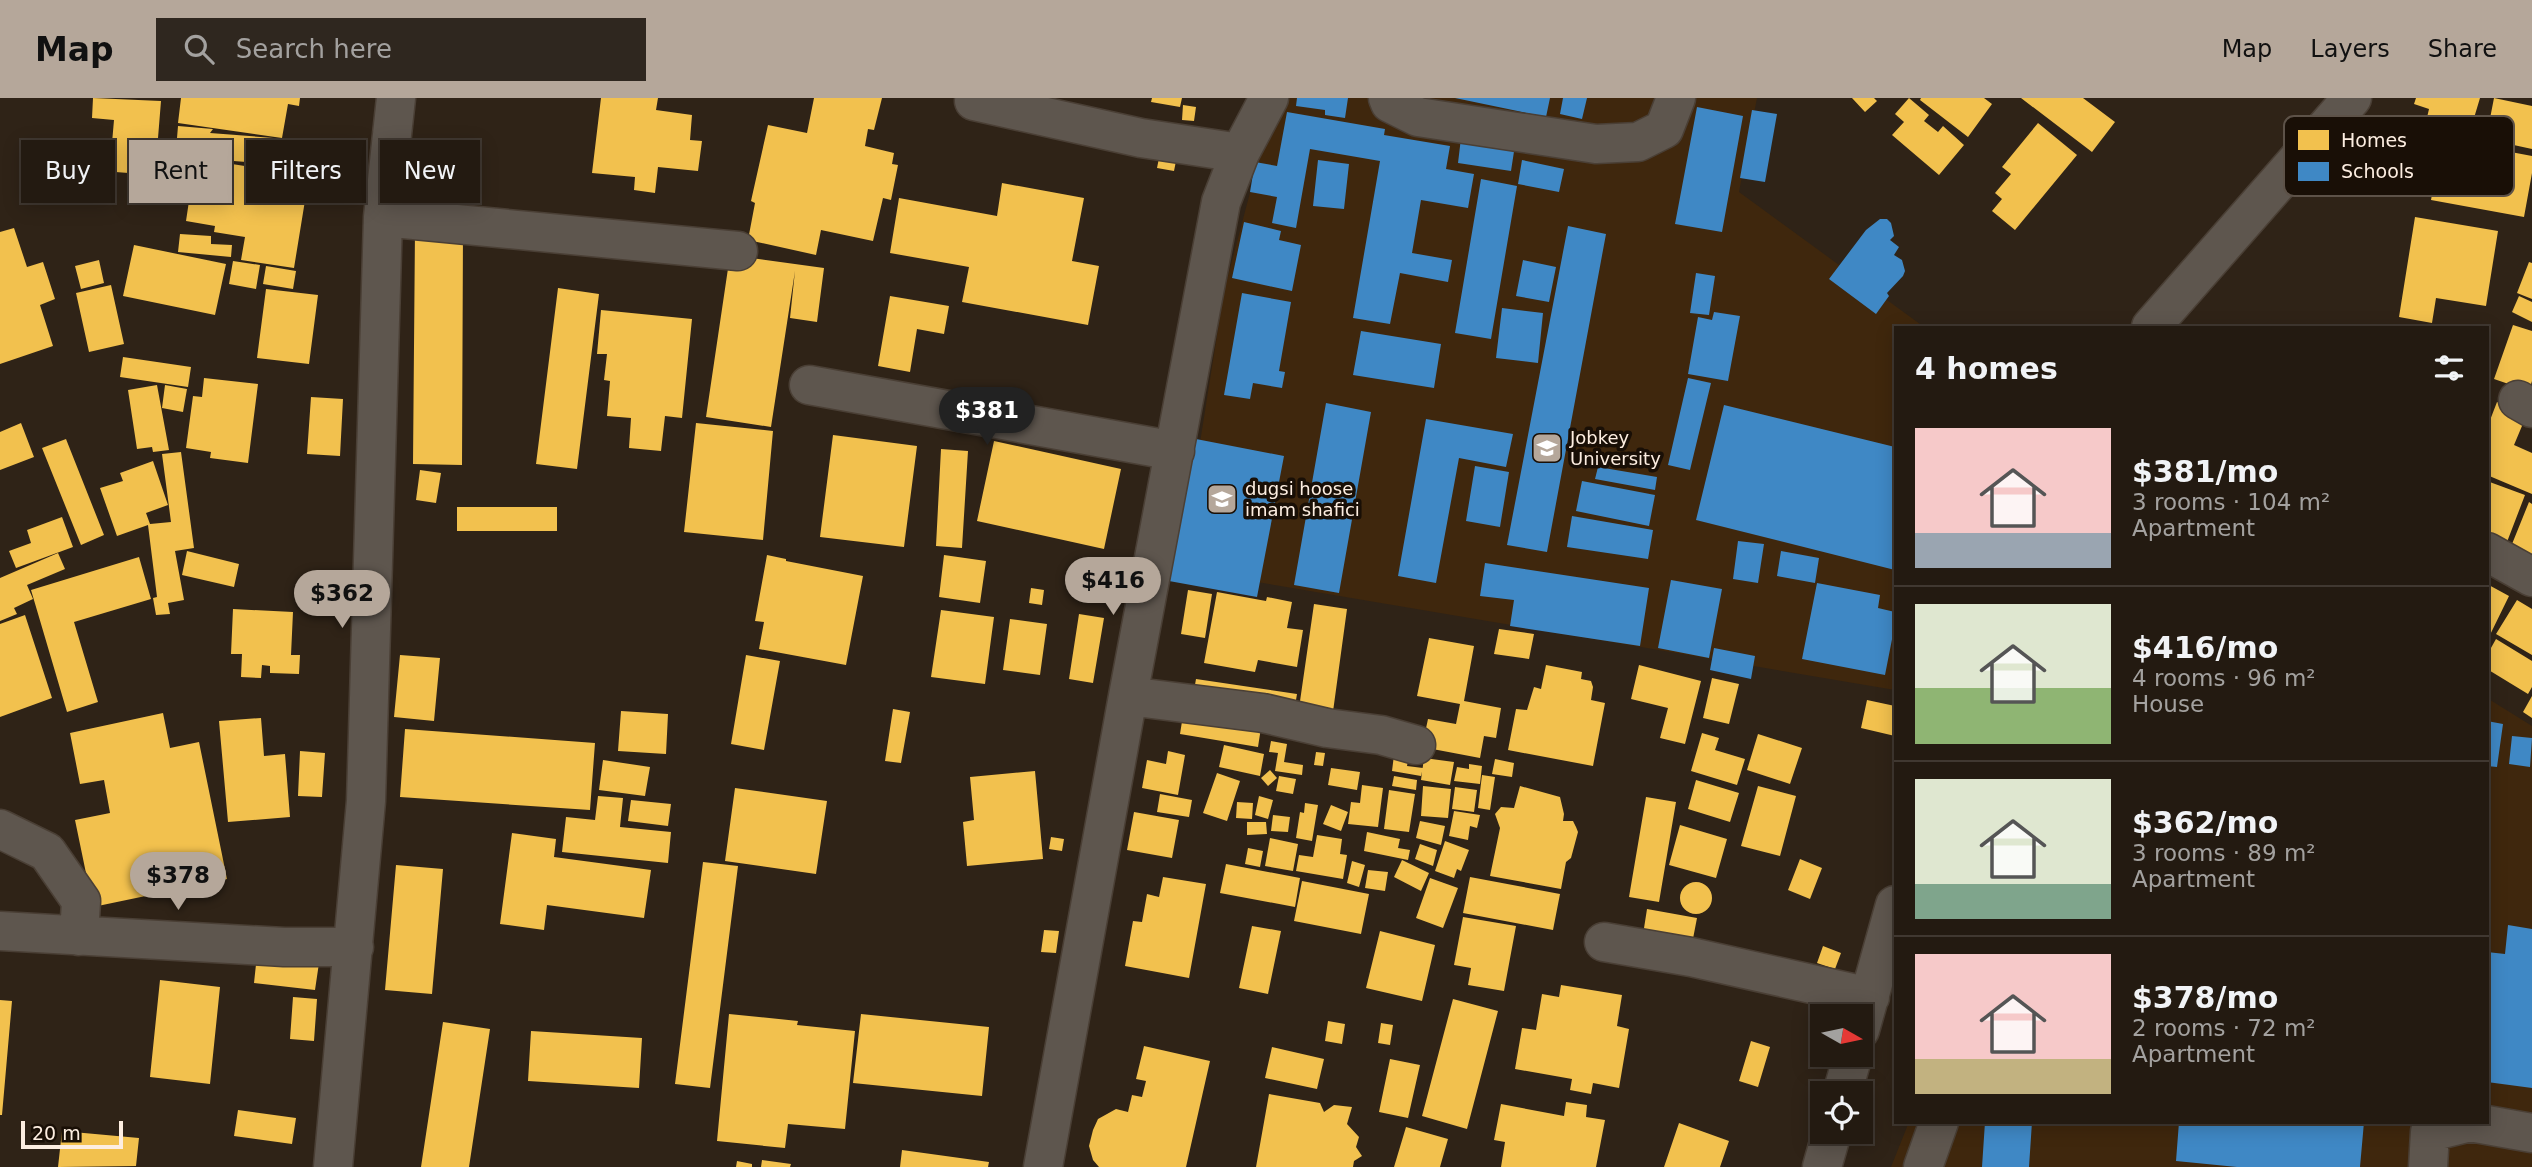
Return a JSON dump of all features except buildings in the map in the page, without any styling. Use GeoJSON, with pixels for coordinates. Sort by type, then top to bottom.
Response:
{"type":"FeatureCollection","features":[{"type":"Feature","properties":{"kind":"street"},"geometry":{"type":"LineString","coordinates":[[333,1167],[366,801],[383,217],[396,98]]}},
{"type":"Feature","properties":{"kind":"street"},"geometry":{"type":"LineString","coordinates":[[1044,1167],[1128,696],[1221,202],[1240,153],[1269,98]]}},
{"type":"Feature","properties":{"kind":"street"},"geometry":{"type":"LineString","coordinates":[[1388,98],[1390,103],[1418,117],[1596,144],[1638,142],[1664,129],[1676,98]]}},
{"type":"Feature","properties":{"kind":"street"},"geometry":{"type":"LineString","coordinates":[[2336,116],[2352,98]]}},
{"type":"Feature","properties":{"kind":"street"},"geometry":{"type":"LineString","coordinates":[[974,101],[1141,138],[1240,153]]}},
{"type":"Feature","properties":{"kind":"street"},"geometry":{"type":"LineString","coordinates":[[2152,326],[2284,175]]}},
{"type":"Feature","properties":{"kind":"street"},"geometry":{"type":"LineString","coordinates":[[383,217],[738,251]]}},
{"type":"Feature","properties":{"kind":"street"},"geometry":{"type":"LineString","coordinates":[[809,385],[1175,451]]}},
{"type":"Feature","properties":{"kind":"street"},"geometry":{"type":"LineString","coordinates":[[2489,553],[2532,577]]}},
{"type":"Feature","properties":{"kind":"street"},"geometry":{"type":"LineString","coordinates":[[1128,696],[1264,713],[1327,729],[1381,735],[1416,745]]}},
{"type":"Feature","properties":{"kind":"street"},"geometry":{"type":"LineString","coordinates":[[0,828],[47,852],[81,901],[79,936]]}},
{"type":"Feature","properties":{"kind":"street"},"geometry":{"type":"LineString","coordinates":[[1868,1004],[1894,909]]}},
{"type":"Feature","properties":{"kind":"street"},"geometry":{"type":"LineString","coordinates":[[0,931],[284,947],[354,947]]}},
{"type":"Feature","properties":{"kind":"street"},"geometry":{"type":"LineString","coordinates":[[1604,942],[1691,957],[1837,1004]]}},
{"type":"Feature","properties":{"kind":"street"},"geometry":{"type":"LineString","coordinates":[[1923,1167],[1938,1124]]}},
{"type":"Feature","properties":{"kind":"street"},"geometry":{"type":"LineString","coordinates":[[2429,1140],[2465,1124]]}},
{"type":"Feature","properties":{"kind":"street"},"geometry":{"type":"LineString","coordinates":[[2481,1124],[2532,1133]]}},
{"type":"Feature","properties":{"kind":"street"},"geometry":{"type":"LineString","coordinates":[[1822,1167],[1829,1144]]}},
{"type":"Feature","properties":{"kind":"shaded area","name":"Jobkey University"},"geometry":{"type":"Polygon","coordinates":[[[1290,98],[1757,98],[1739,192],[1923,326],[1894,326],[1894,690],[1180,569],[1224,291],[1261,151],[1290,98]]]}},
{"type":"Feature","properties":{"kind":"shaded area"},"geometry":{"type":"Polygon","coordinates":[[[2489,699],[2532,726],[2532,1167],[1891,1167],[1908,1124],[2489,1124],[2489,699]]]}},
{"type":"Feature","properties":{"kind":"place","name":"Jobkey University"},"geometry":{"type":"Point","coordinates":[1547,448]}},
{"type":"Feature","properties":{"kind":"place","name":"dugsi hoose imam shafici"},"geometry":{"type":"Point","coordinates":[1222,499]}}]}
